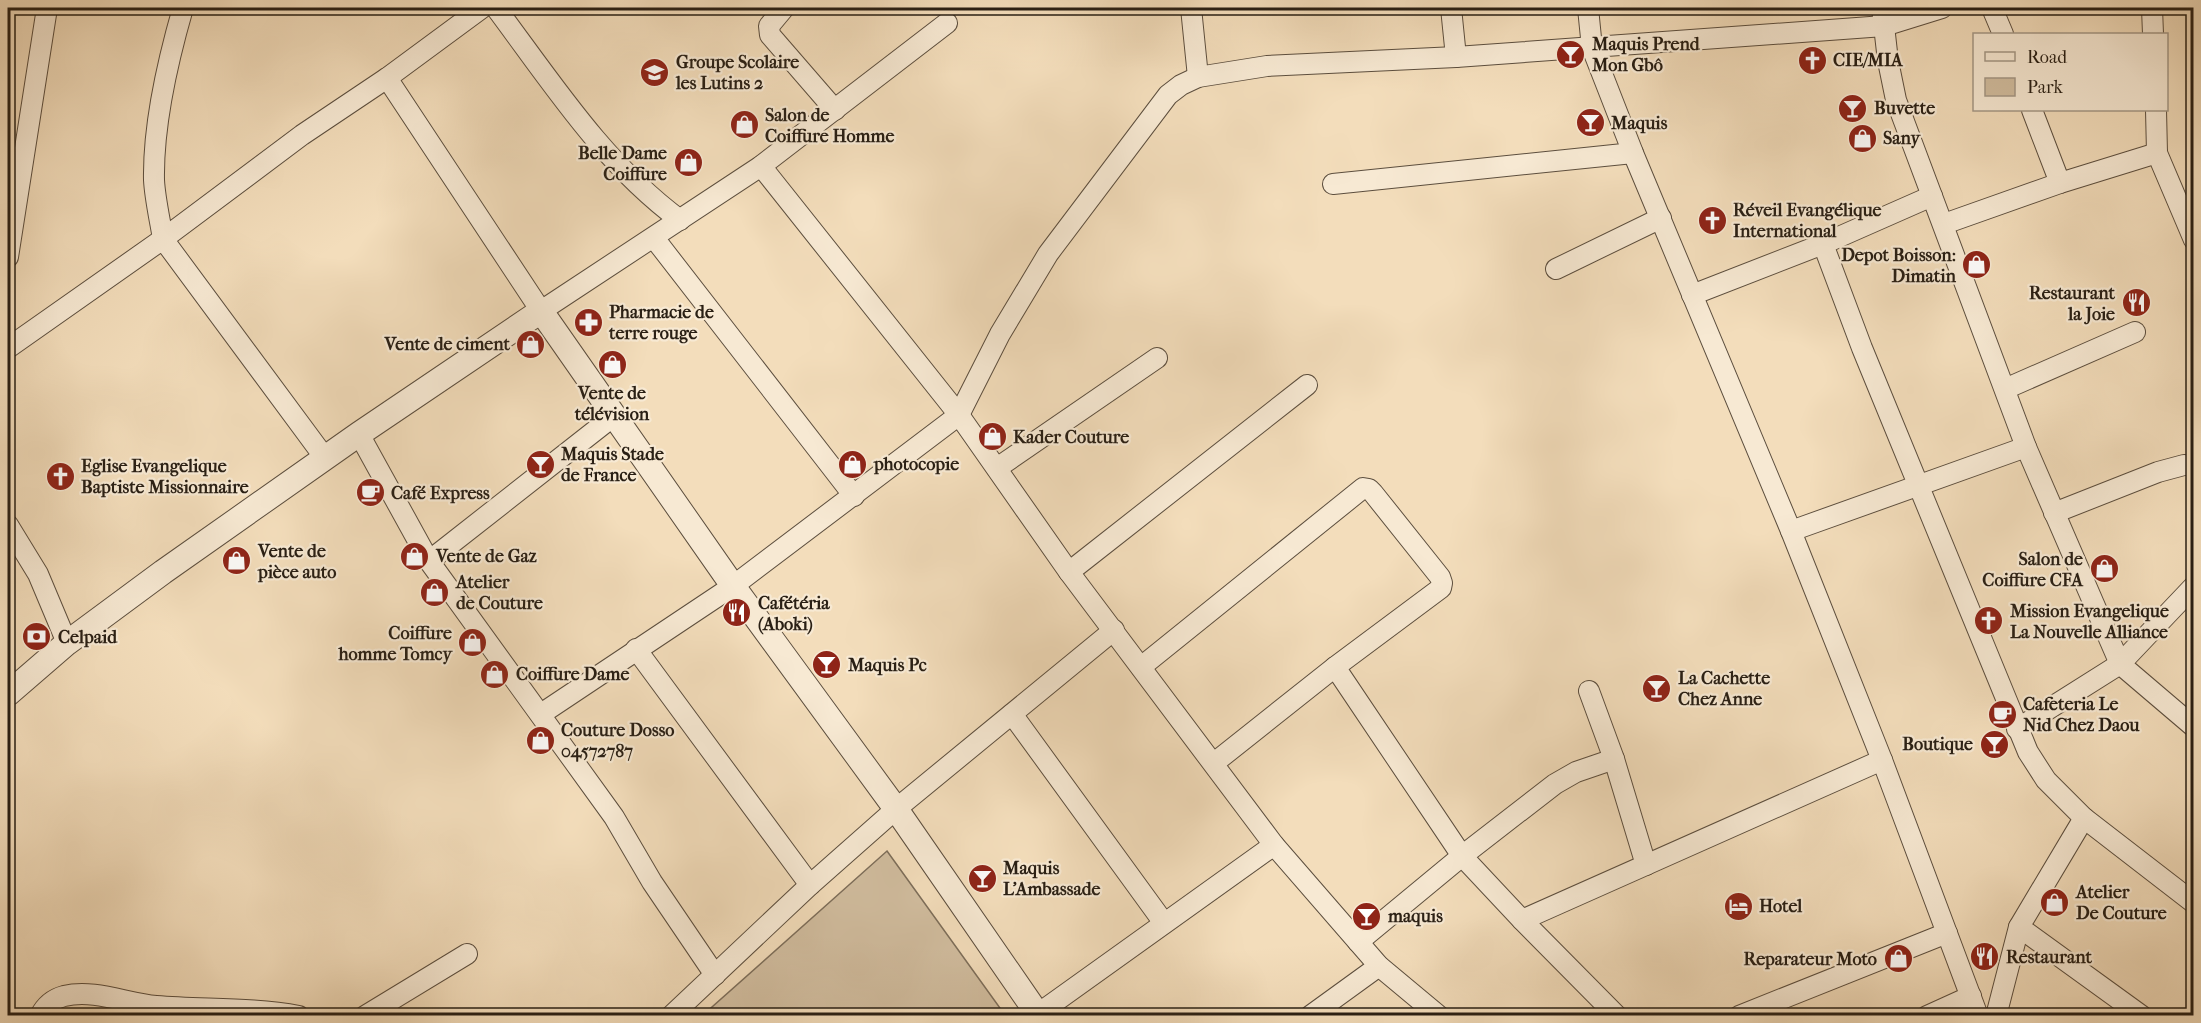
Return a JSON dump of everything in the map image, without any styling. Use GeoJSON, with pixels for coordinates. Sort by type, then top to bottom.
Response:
{"type":"FeatureCollection","features":[{"type":"Feature","properties":{"kind":"street"},"geometry":{"type":"LineString","coordinates":[[8,257],[47,8]]}},
{"type":"Feature","properties":{"kind":"street"},"geometry":{"type":"LineString","coordinates":[[183,8],[171,52],[154,159],[154,183],[163,239],[326,458]]}},
{"type":"Feature","properties":{"kind":"street"},"geometry":{"type":"LineString","coordinates":[[8,348],[482,8]]}},
{"type":"Feature","properties":{"kind":"street"},"geometry":{"type":"LineString","coordinates":[[496,8],[602,148],[638,186],[680,220]]}},
{"type":"Feature","properties":{"kind":"street"},"geometry":{"type":"LineString","coordinates":[[784,8],[769,26],[770,35],[836,110]]}},
{"type":"Feature","properties":{"kind":"street"},"geometry":{"type":"LineString","coordinates":[[1191,8],[1198,77]]}},
{"type":"Feature","properties":{"kind":"street"},"geometry":{"type":"LineString","coordinates":[[1451,8],[1456,57]]}},
{"type":"Feature","properties":{"kind":"street"},"geometry":{"type":"LineString","coordinates":[[1588,8],[1592,48],[1633,153],[1791,531],[1882,760],[1978,1016]]}},
{"type":"Feature","properties":{"kind":"street"},"geometry":{"type":"LineString","coordinates":[[541,714],[733,586],[959,415],[1000,334],[1048,254],[1168,95],[1181,85],[1198,77],[1267,66],[1592,48],[1883,17],[1942,8]]}},
{"type":"Feature","properties":{"kind":"street"},"geometry":{"type":"LineString","coordinates":[[1992,8],[2003,33]]}},
{"type":"Feature","properties":{"kind":"street"},"geometry":{"type":"LineString","coordinates":[[2152,8],[2153,33]]}},
{"type":"Feature","properties":{"kind":"street"},"geometry":{"type":"LineString","coordinates":[[1883,17],[1893,91],[2026,447],[2054,513],[2120,664],[2193,727]]}},
{"type":"Feature","properties":{"kind":"street"},"geometry":{"type":"LineString","coordinates":[[8,694],[67,643],[172,566],[359,434],[761,166],[947,23]]}},
{"type":"Feature","properties":{"kind":"street"},"geometry":{"type":"LineString","coordinates":[[387,78],[541,311],[733,586],[896,809],[1038,1015],[1274,845]]}},
{"type":"Feature","properties":{"kind":"street"},"geometry":{"type":"LineString","coordinates":[[2032,111],[2060,183]]}},
{"type":"Feature","properties":{"kind":"street"},"geometry":{"type":"LineString","coordinates":[[2156,111],[2157,153],[2193,240]]}},
{"type":"Feature","properties":{"kind":"street"},"geometry":{"type":"LineString","coordinates":[[1334,184],[1633,153]]}},
{"type":"Feature","properties":{"kind":"street"},"geometry":{"type":"LineString","coordinates":[[1944,224],[2060,183],[2157,153]]}},
{"type":"Feature","properties":{"kind":"street"},"geometry":{"type":"LineString","coordinates":[[761,166],[959,415],[1069,572],[1274,845],[1378,966],[1439,1016]]}},
{"type":"Feature","properties":{"kind":"street"},"geometry":{"type":"LineString","coordinates":[[1692,295],[1823,244],[1932,196]]}},
{"type":"Feature","properties":{"kind":"street"},"geometry":{"type":"LineString","coordinates":[[1556,269],[1661,218]]}},
{"type":"Feature","properties":{"kind":"street"},"geometry":{"type":"LineString","coordinates":[[654,238],[854,496]]}},
{"type":"Feature","properties":{"kind":"street"},"geometry":{"type":"LineString","coordinates":[[1823,244],[1862,348],[2028,752],[2046,780],[2084,818],[2193,903]]}},
{"type":"Feature","properties":{"kind":"street"},"geometry":{"type":"LineString","coordinates":[[2005,389],[2135,332]]}},
{"type":"Feature","properties":{"kind":"street"},"geometry":{"type":"LineString","coordinates":[[996,468],[1157,358]]}},
{"type":"Feature","properties":{"kind":"street"},"geometry":{"type":"LineString","coordinates":[[1069,572],[1307,385]]}},
{"type":"Feature","properties":{"kind":"street"},"geometry":{"type":"LineString","coordinates":[[429,561],[615,415]]}},
{"type":"Feature","properties":{"kind":"street"},"geometry":{"type":"LineString","coordinates":[[359,434],[429,561],[614,816],[645,872],[715,975]]}},
{"type":"Feature","properties":{"kind":"street"},"geometry":{"type":"LineString","coordinates":[[1791,531],[1917,484],[2026,447]]}},
{"type":"Feature","properties":{"kind":"street"},"geometry":{"type":"LineString","coordinates":[[2054,513],[2158,472],[2184,465]]}},
{"type":"Feature","properties":{"kind":"street"},"geometry":{"type":"LineString","coordinates":[[1141,667],[1364,488],[1369,489],[1440,577],[1441,588],[1335,667],[1214,763]]}},
{"type":"Feature","properties":{"kind":"street"},"geometry":{"type":"LineString","coordinates":[[8,525],[38,574],[67,643]]}},
{"type":"Feature","properties":{"kind":"street"},"geometry":{"type":"LineString","coordinates":[[2018,729],[2120,664],[2193,586]]}},
{"type":"Feature","properties":{"kind":"street"},"geometry":{"type":"LineString","coordinates":[[671,1016],[810,885],[896,809],[1114,630]]}},
{"type":"Feature","properties":{"kind":"street"},"geometry":{"type":"LineString","coordinates":[[636,649],[810,885]]}},
{"type":"Feature","properties":{"kind":"street"},"geometry":{"type":"LineString","coordinates":[[1335,667],[1462,856],[1617,1016]]}},
{"type":"Feature","properties":{"kind":"street"},"geometry":{"type":"LineString","coordinates":[[1589,691],[1614,759],[1646,865]]}},
{"type":"Feature","properties":{"kind":"street"},"geometry":{"type":"LineString","coordinates":[[1012,714],[1164,923]]}},
{"type":"Feature","properties":{"kind":"street"},"geometry":{"type":"LineString","coordinates":[[1358,942],[1462,856],[1555,784],[1576,772],[1614,759]]}},
{"type":"Feature","properties":{"kind":"street"},"geometry":{"type":"LineString","coordinates":[[1522,920],[1882,760]]}},
{"type":"Feature","properties":{"kind":"street"},"geometry":{"type":"LineString","coordinates":[[1996,1016],[2019,927],[2084,818]]}},
{"type":"Feature","properties":{"kind":"street"},"geometry":{"type":"LineString","coordinates":[[2019,927],[2142,1016]]}},
{"type":"Feature","properties":{"kind":"street"},"geometry":{"type":"LineString","coordinates":[[1746,1014],[1947,933]]}},
{"type":"Feature","properties":{"kind":"street"},"geometry":{"type":"LineString","coordinates":[[365,1016],[466,954]]}},
{"type":"Feature","properties":{"kind":"street"},"geometry":{"type":"LineString","coordinates":[[1310,1016],[1378,966]]}},
{"type":"Feature","properties":{"kind":"street"},"geometry":{"type":"LineString","coordinates":[[40,1016],[45,1006],[63,996],[86,994],[190,1012],[226,1008],[299,1016]]}},
{"type":"Feature","properties":{"kind":"street"},"geometry":{"type":"LineString","coordinates":[[1927,1016],[1971,996]]}},
{"type":"Feature","properties":{"kind":"green space"},"geometry":{"type":"Polygon","coordinates":[[[887,851],[1005,1015],[703,1015],[887,851]]]}},
{"type":"Feature","properties":{"kind":"place","name":"Maquis Prend Mon Gbô"},"geometry":{"type":"Point","coordinates":[1571,54]}},
{"type":"Feature","properties":{"kind":"place","name":"CIE/MIA"},"geometry":{"type":"Point","coordinates":[1812,60]}},
{"type":"Feature","properties":{"kind":"place","name":"Groupe Scolaire les Lutins 2"},"geometry":{"type":"Point","coordinates":[655,72]}},
{"type":"Feature","properties":{"kind":"place","name":"Buvette"},"geometry":{"type":"Point","coordinates":[1853,108]}},
{"type":"Feature","properties":{"kind":"place","name":"Maquis"},"geometry":{"type":"Point","coordinates":[1590,123]}},
{"type":"Feature","properties":{"kind":"place","name":"Salon de Coiffure Homme"},"geometry":{"type":"Point","coordinates":[744,125]}},
{"type":"Feature","properties":{"kind":"place","name":"Sany"},"geometry":{"type":"Point","coordinates":[1862,138]}},
{"type":"Feature","properties":{"kind":"place","name":"Belle Dame Coiffure"},"geometry":{"type":"Point","coordinates":[688,163]}},
{"type":"Feature","properties":{"kind":"place","name":"Réveil Evangélique International"},"geometry":{"type":"Point","coordinates":[1712,220]}},
{"type":"Feature","properties":{"kind":"place","name":"Depot Boisson: Dimatin"},"geometry":{"type":"Point","coordinates":[1977,265]}},
{"type":"Feature","properties":{"kind":"place","name":"Restaurant la Joie"},"geometry":{"type":"Point","coordinates":[2136,303]}},
{"type":"Feature","properties":{"kind":"place","name":"Pharmacie de terre rouge"},"geometry":{"type":"Point","coordinates":[588,322]}},
{"type":"Feature","properties":{"kind":"place","name":"Vente de ciment"},"geometry":{"type":"Point","coordinates":[531,344]}},
{"type":"Feature","properties":{"kind":"place","name":"Vente de télévision"},"geometry":{"type":"Point","coordinates":[612,364]}},
{"type":"Feature","properties":{"kind":"place","name":"Kader Couture"},"geometry":{"type":"Point","coordinates":[992,437]}},
{"type":"Feature","properties":{"kind":"place","name":"Maquis Stade de France"},"geometry":{"type":"Point","coordinates":[540,464]}},
{"type":"Feature","properties":{"kind":"place","name":"photocopie"},"geometry":{"type":"Point","coordinates":[853,464]}},
{"type":"Feature","properties":{"kind":"place","name":"Eglise Evangelique Baptiste Missionnaire"},"geometry":{"type":"Point","coordinates":[60,476]}},
{"type":"Feature","properties":{"kind":"place","name":"Café Express"},"geometry":{"type":"Point","coordinates":[370,493]}},
{"type":"Feature","properties":{"kind":"place","name":"Vente de Gaz"},"geometry":{"type":"Point","coordinates":[415,556]}},
{"type":"Feature","properties":{"kind":"place","name":"Vente de pièce auto"},"geometry":{"type":"Point","coordinates":[237,561]}},
{"type":"Feature","properties":{"kind":"place","name":"Salon de Coiffure CFA"},"geometry":{"type":"Point","coordinates":[2104,569]}},
{"type":"Feature","properties":{"kind":"place","name":"Atelier de Couture"},"geometry":{"type":"Point","coordinates":[435,592]}},
{"type":"Feature","properties":{"kind":"place","name":"Cafétéria (Aboki)"},"geometry":{"type":"Point","coordinates":[737,613]}},
{"type":"Feature","properties":{"kind":"place","name":"Mission Evangelique La Nouvelle Alliance"},"geometry":{"type":"Point","coordinates":[1989,621]}},
{"type":"Feature","properties":{"kind":"place","name":"Celpaid"},"geometry":{"type":"Point","coordinates":[37,637]}},
{"type":"Feature","properties":{"kind":"place","name":"Coiffure homme Tomcy"},"geometry":{"type":"Point","coordinates":[473,643]}},
{"type":"Feature","properties":{"kind":"place","name":"Maquis Pc"},"geometry":{"type":"Point","coordinates":[827,665]}},
{"type":"Feature","properties":{"kind":"place","name":"Coiffure Dame"},"geometry":{"type":"Point","coordinates":[495,674]}},
{"type":"Feature","properties":{"kind":"place","name":"La Cachette Chez Anne"},"geometry":{"type":"Point","coordinates":[1657,688]}},
{"type":"Feature","properties":{"kind":"place","name":"Cafeteria Le Nid Chez Daou"},"geometry":{"type":"Point","coordinates":[2002,714]}},
{"type":"Feature","properties":{"kind":"place","name":"Couture Dosso 04572787"},"geometry":{"type":"Point","coordinates":[540,740]}},
{"type":"Feature","properties":{"kind":"place","name":"Boutique"},"geometry":{"type":"Point","coordinates":[1994,744]}},
{"type":"Feature","properties":{"kind":"place","name":"Maquis L'Ambassade"},"geometry":{"type":"Point","coordinates":[982,878]}},
{"type":"Feature","properties":{"kind":"place","name":"Atelier De Couture"},"geometry":{"type":"Point","coordinates":[2055,902]}},
{"type":"Feature","properties":{"kind":"place","name":"Hotel"},"geometry":{"type":"Point","coordinates":[1738,906]}},
{"type":"Feature","properties":{"kind":"place","name":"maquis"},"geometry":{"type":"Point","coordinates":[1367,916]}},
{"type":"Feature","properties":{"kind":"place","name":"Restaurant"},"geometry":{"type":"Point","coordinates":[1985,957]}},
{"type":"Feature","properties":{"kind":"place","name":"Reparateur Moto"},"geometry":{"type":"Point","coordinates":[1898,959]}}]}
